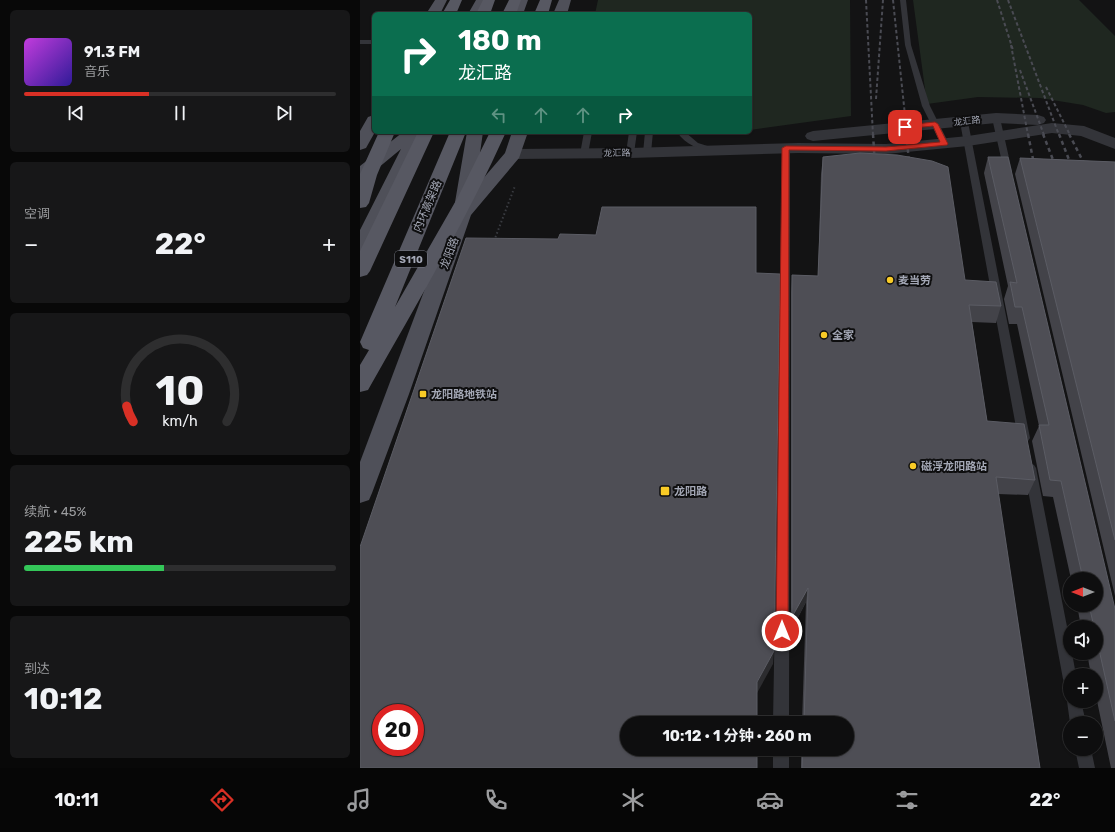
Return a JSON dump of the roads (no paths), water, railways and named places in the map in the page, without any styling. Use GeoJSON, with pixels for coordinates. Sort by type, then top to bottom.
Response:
{"type":"FeatureCollection","features":[{"type":"Feature","properties":{"kind":"highway"},"geometry":{"type":"LineString","coordinates":[[450,12],[456,0]]}},
{"type":"Feature","properties":{"kind":"highway"},"geometry":{"type":"LineString","coordinates":[[484,12],[489,0]]}},
{"type":"Feature","properties":{"kind":"highway"},"geometry":{"type":"LineString","coordinates":[[510,12],[515,0]]}},
{"type":"Feature","properties":{"kind":"highway"},"geometry":{"type":"LineString","coordinates":[[542,12],[546,0]]}},
{"type":"Feature","properties":{"kind":"highway"},"geometry":{"type":"LineString","coordinates":[[360,203],[368,175],[386,134]]}},
{"type":"Feature","properties":{"kind":"highway"},"geometry":{"type":"LineString","coordinates":[[360,271],[425,134]]}},
{"type":"Feature","properties":{"kind":"highway","name":"内环高架路"},"geometry":{"type":"LineString","coordinates":[[360,368],[457,134]]}},
{"type":"Feature","properties":{"kind":"highway"},"geometry":{"type":"LineString","coordinates":[[360,384],[450,229],[484,165],[497,134]]}},
{"type":"Feature","properties":{"kind":"main road"},"geometry":{"type":"LineString","coordinates":[[434,12],[441,0]]}},
{"type":"Feature","properties":{"kind":"main road"},"geometry":{"type":"LineString","coordinates":[[476,12],[482,0]]}},
{"type":"Feature","properties":{"kind":"main road"},"geometry":{"type":"LineString","coordinates":[[517,12],[522,0]]}},
{"type":"Feature","properties":{"kind":"main road"},"geometry":{"type":"LineString","coordinates":[[561,12],[565,0]]}},
{"type":"Feature","properties":{"kind":"main road"},"geometry":{"type":"LineString","coordinates":[[360,145],[372,124]]}},
{"type":"Feature","properties":{"kind":"main road"},"geometry":{"type":"LineString","coordinates":[[360,174],[410,134]]}},
{"type":"Feature","properties":{"kind":"main road"},"geometry":{"type":"LineString","coordinates":[[360,249],[417,134]]}},
{"type":"Feature","properties":{"kind":"main road","name":"S110"},"geometry":{"type":"LineString","coordinates":[[360,387],[463,134]]}},
{"type":"Feature","properties":{"kind":"main road","name":"龙阳路"},"geometry":{"type":"LineString","coordinates":[[360,493],[398,394],[462,214],[475,134]]}},
{"type":"Feature","properties":{"kind":"main road"},"geometry":{"type":"LineString","coordinates":[[499,134],[513,154]]}},
{"type":"Feature","properties":{"kind":"main road","name":"龙阳路"},"geometry":{"type":"LineString","coordinates":[[462,214],[513,154],[519,134]]}},
{"type":"Feature","properties":{"kind":"street","name":"龙汇路"},"geometry":{"type":"LineString","coordinates":[[722,150],[800,137],[996,118],[1082,122],[1115,133]]}},
{"type":"Feature","properties":{"kind":"street","name":"龙汇路"},"geometry":{"type":"LineString","coordinates":[[513,154],[647,153],[786,148],[886,149],[968,141],[1052,128],[1084,131],[1115,144]]}},
{"type":"Feature","properties":{"kind":"lane"},"geometry":{"type":"LineString","coordinates":[[903,0],[908,45],[926,106],[944,144]]}},
{"type":"Feature","properties":{"kind":"lane"},"geometry":{"type":"LineString","coordinates":[[360,42],[372,42]]}},
{"type":"Feature","properties":{"kind":"lane"},"geometry":{"type":"LineString","coordinates":[[996,118],[1010,179]]}},
{"type":"Feature","properties":{"kind":"lane"},"geometry":{"type":"LineString","coordinates":[[964,122],[1068,668]]}},
{"type":"Feature","properties":{"kind":"lane"},"geometry":{"type":"LineString","coordinates":[[584,154],[588,134]]}},
{"type":"Feature","properties":{"kind":"lane"},"geometry":{"type":"LineString","coordinates":[[630,153],[633,134]]}},
{"type":"Feature","properties":{"kind":"lane"},"geometry":{"type":"LineString","coordinates":[[647,153],[649,134]]}},
{"type":"Feature","properties":{"kind":"lane"},"geometry":{"type":"LineString","coordinates":[[682,134],[684,138],[704,148],[722,150]]}},
{"type":"Feature","properties":{"kind":"lane"},"geometry":{"type":"LineString","coordinates":[[781,716],[786,148]]}},
{"type":"Feature","properties":{"kind":"lane"},"geometry":{"type":"LineString","coordinates":[[781,756],[781,768]]}},
{"type":"Feature","properties":{"kind":"lane"},"geometry":{"type":"LineString","coordinates":[[1084,756],[1087,768]]}},
{"type":"Feature","properties":{"kind":"railway"},"geometry":{"type":"LineString","coordinates":[[866,0],[873,135]]}},
{"type":"Feature","properties":{"kind":"railway"},"geometry":{"type":"LineString","coordinates":[[876,99],[883,0]]}},
{"type":"Feature","properties":{"kind":"railway"},"geometry":{"type":"LineString","coordinates":[[893,0],[907,135]]}},
{"type":"Feature","properties":{"kind":"railway"},"geometry":{"type":"LineString","coordinates":[[997,0],[1013,50]]}},
{"type":"Feature","properties":{"kind":"railway"},"geometry":{"type":"LineString","coordinates":[[1008,0],[1059,135]]}},
{"type":"Feature","properties":{"kind":"railway"},"geometry":{"type":"LineString","coordinates":[[1011,45],[1028,135]]}},
{"type":"Feature","properties":{"kind":"railway"},"geometry":{"type":"LineString","coordinates":[[1020,70],[1044,135]]}},
{"type":"Feature","properties":{"kind":"railway"},"geometry":{"type":"LineString","coordinates":[[1046,87],[1070,135]]}},
{"type":"Feature","properties":{"kind":"railway"},"geometry":{"type":"LineString","coordinates":[[873,134],[875,166]]}},
{"type":"Feature","properties":{"kind":"railway"},"geometry":{"type":"LineString","coordinates":[[906,134],[910,169]]}},
{"type":"Feature","properties":{"kind":"railway"},"geometry":{"type":"LineString","coordinates":[[1028,134],[1035,169]]}},
{"type":"Feature","properties":{"kind":"railway"},"geometry":{"type":"LineString","coordinates":[[1043,134],[1057,170]]}},
{"type":"Feature","properties":{"kind":"railway"},"geometry":{"type":"LineString","coordinates":[[1059,134],[1073,170]]}},
{"type":"Feature","properties":{"kind":"railway"},"geometry":{"type":"LineString","coordinates":[[1069,134],[1088,171]]}},
{"type":"Feature","properties":{"kind":"place","name":"麦当劳"},"geometry":{"type":"Point","coordinates":[890,280]}},
{"type":"Feature","properties":{"kind":"place","name":"全家"},"geometry":{"type":"Point","coordinates":[824,335]}},
{"type":"Feature","properties":{"kind":"place","name":"龙阳路地铁站"},"geometry":{"type":"Point","coordinates":[423,394]}},
{"type":"Feature","properties":{"kind":"place","name":"磁浮龙阳路站"},"geometry":{"type":"Point","coordinates":[913,466]}},
{"type":"Feature","properties":{"kind":"place","name":"龙阳路"},"geometry":{"type":"Point","coordinates":[665,491]}}]}
